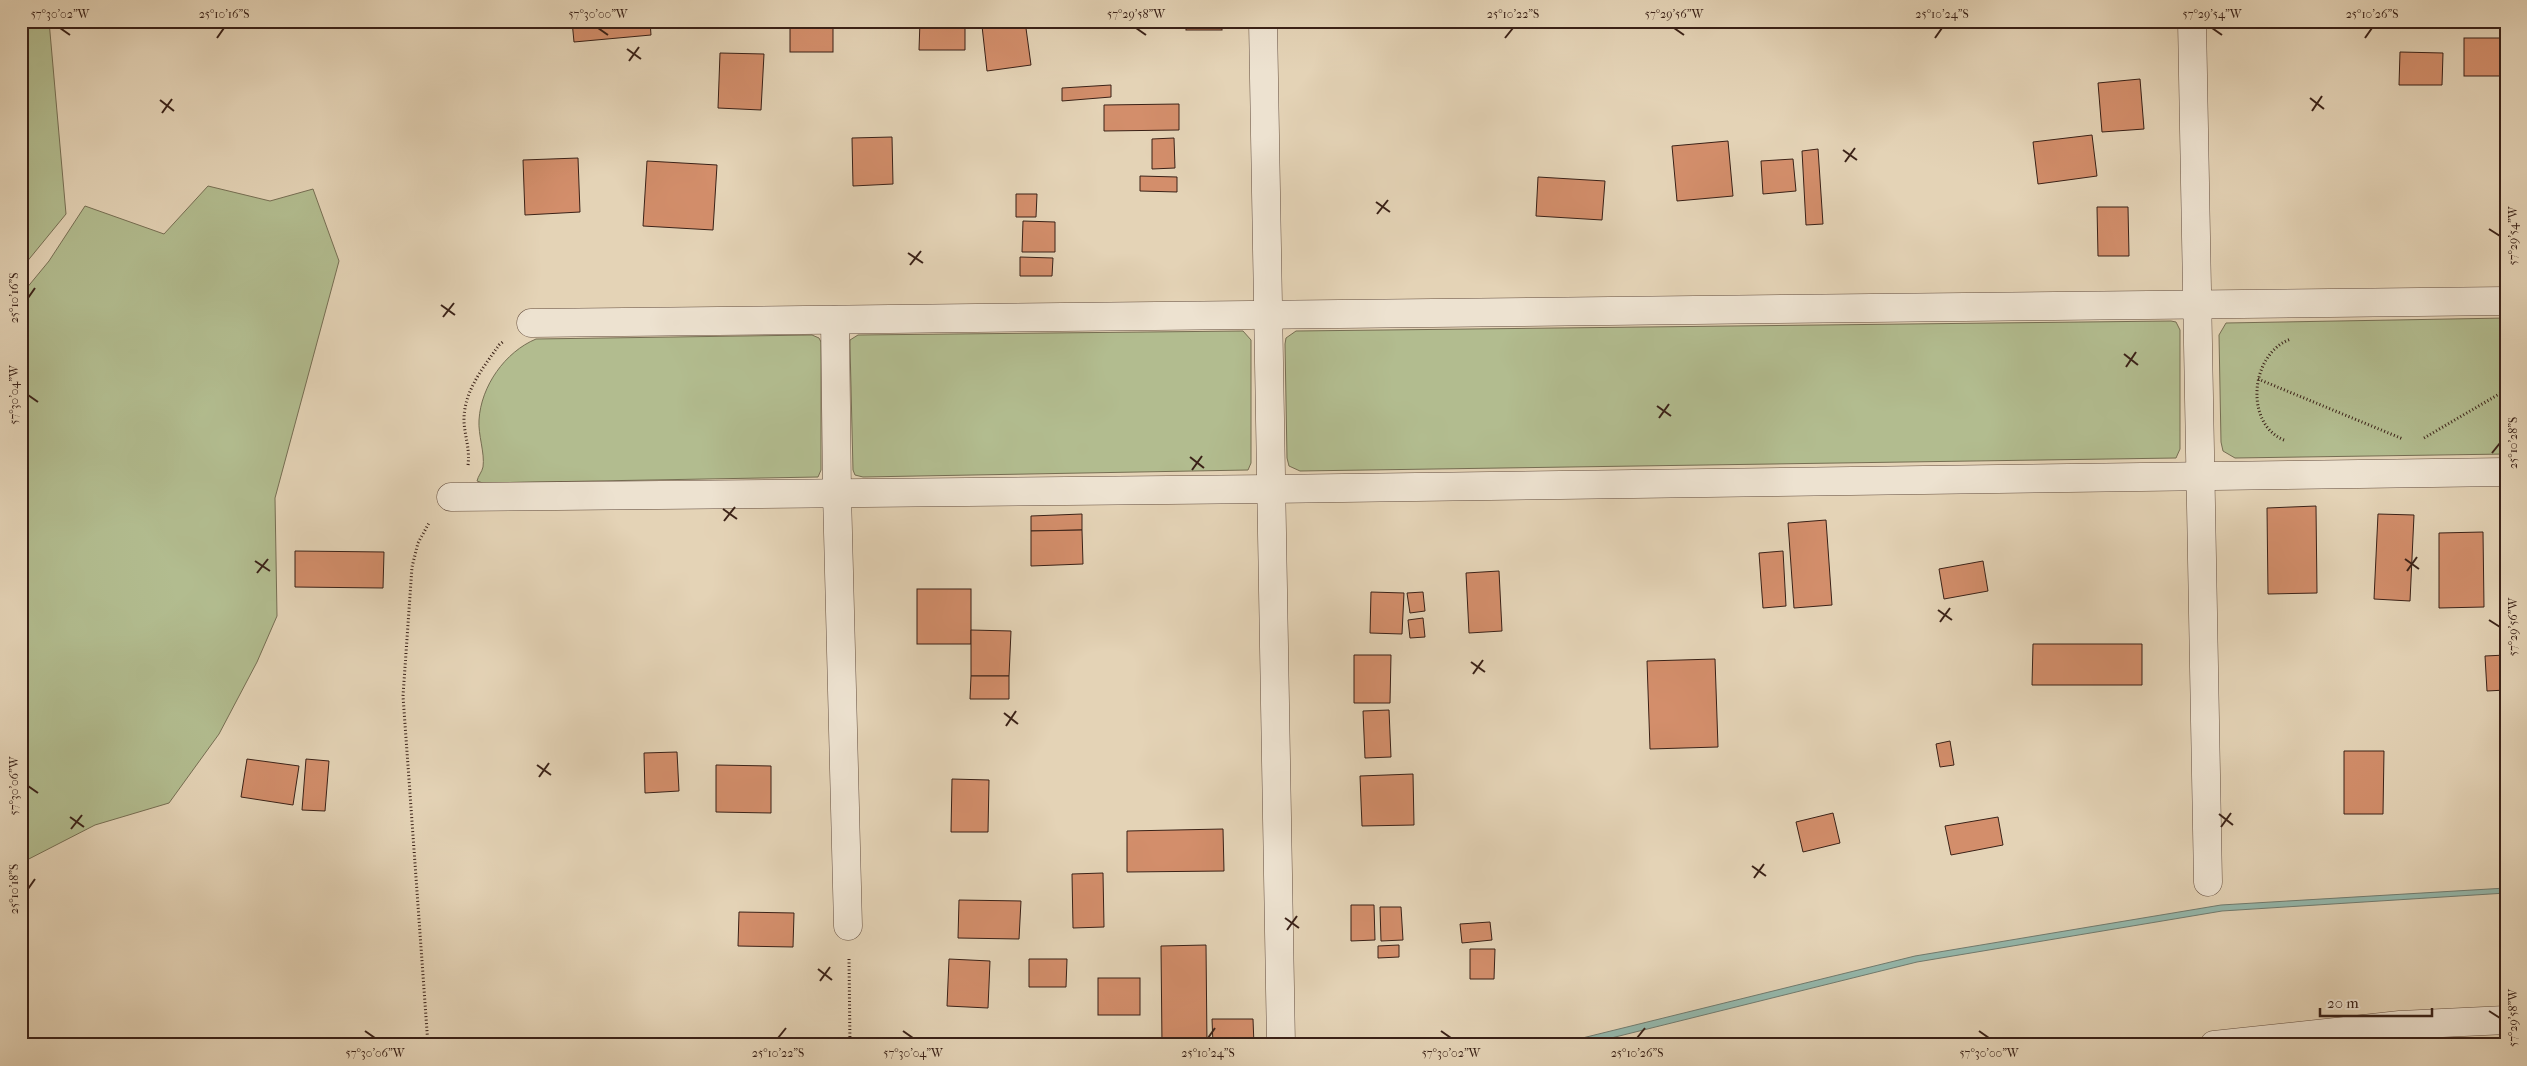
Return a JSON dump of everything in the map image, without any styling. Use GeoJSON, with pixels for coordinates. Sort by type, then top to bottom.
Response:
{"type":"FeatureCollection","features":[{"type":"Feature","properties":{"kind":"street"},"geometry":{"type":"LineString","coordinates":[[1263,21],[1281,1045]]}},
{"type":"Feature","properties":{"kind":"street"},"geometry":{"type":"LineString","coordinates":[[2192,21],[2208,882]]}},
{"type":"Feature","properties":{"kind":"street"},"geometry":{"type":"LineString","coordinates":[[531,323],[2506,301]]}},
{"type":"Feature","properties":{"kind":"street"},"geometry":{"type":"LineString","coordinates":[[835,320],[837,493],[848,926]]}},
{"type":"Feature","properties":{"kind":"street"},"geometry":{"type":"LineString","coordinates":[[451,497],[1270,489],[2506,472]]}},
{"type":"Feature","properties":{"kind":"street"},"geometry":{"type":"LineString","coordinates":[[2214,1045],[2400,1025],[2506,1020]]}},
{"type":"Feature","properties":{"kind":"path"},"geometry":{"type":"LineString","coordinates":[[428,1045],[403,696],[412,567],[418,543],[427,526],[451,497],[468,471],[470,452],[464,421],[472,384],[498,344],[531,323]]}},
{"type":"Feature","properties":{"kind":"path"},"geometry":{"type":"LineString","coordinates":[[2288,442],[2280,439],[2266,425],[2258,404],[2256,383],[2261,366],[2273,350],[2288,340],[2297,337]]}},
{"type":"Feature","properties":{"kind":"path"},"geometry":{"type":"LineString","coordinates":[[2258,378],[2407,442],[2399,444]]}},
{"type":"Feature","properties":{"kind":"path"},"geometry":{"type":"LineString","coordinates":[[2422,439],[2506,390]]}},
{"type":"Feature","properties":{"kind":"path"},"geometry":{"type":"LineString","coordinates":[[848,926],[850,1045]]}},
{"type":"Feature","properties":{"kind":"green space"},"geometry":{"type":"Polygon","coordinates":[[[21,21],[49,21],[66,214],[21,269],[21,21]]]}},
{"type":"Feature","properties":{"kind":"green space"},"geometry":{"type":"Polygon","coordinates":[[[208,186],[270,201],[313,189],[339,261],[275,498],[277,616],[257,662],[219,734],[169,803],[95,825],[21,863],[21,295],[49,261],[85,206],[164,234],[208,186]]]}},
{"type":"Feature","properties":{"kind":"green space"},"geometry":{"type":"Polygon","coordinates":[[[2506,318],[2506,454],[2235,458],[2223,451],[2221,442],[2219,335],[2226,323],[2506,318]]]}},
{"type":"Feature","properties":{"kind":"green space"},"geometry":{"type":"Polygon","coordinates":[[[2176,322],[2180,330],[2180,449],[2176,458],[1300,471],[1289,466],[1287,458],[1285,344],[1286,338],[1296,331],[2176,322]]]}},
{"type":"Feature","properties":{"kind":"green space"},"geometry":{"type":"Polygon","coordinates":[[[1243,331],[1251,340],[1251,463],[1248,470],[863,477],[855,475],[853,470],[850,340],[858,335],[1243,331]]]}},
{"type":"Feature","properties":{"kind":"green space"},"geometry":{"type":"Polygon","coordinates":[[[812,335],[819,338],[821,342],[821,470],[818,477],[483,483],[477,481],[483,467],[479,420],[484,395],[505,361],[514,352],[536,339],[812,335]]]}},
{"type":"Feature","properties":{"kind":"water"},"geometry":{"type":"Polygon","coordinates":[[[2506,888],[2506,893],[2222,911],[1917,962],[1583,1045],[1554,1045],[1915,956],[2221,905],[2506,888]]]}},
{"type":"Feature","properties":{"kind":"building"},"geometry":{"type":"Polygon","coordinates":[[[572,21],[650,21],[651,35],[574,42],[572,21]]]}},
{"type":"Feature","properties":{"kind":"building"},"geometry":{"type":"Polygon","coordinates":[[[790,21],[833,21],[833,52],[790,52],[790,21]]]}},
{"type":"Feature","properties":{"kind":"building"},"geometry":{"type":"Polygon","coordinates":[[[920,21],[965,21],[965,50],[919,50],[920,21]]]}},
{"type":"Feature","properties":{"kind":"building"},"geometry":{"type":"Polygon","coordinates":[[[1025,21],[1031,65],[987,71],[982,26],[1025,21]]]}},
{"type":"Feature","properties":{"kind":"building"},"geometry":{"type":"Polygon","coordinates":[[[1186,21],[1222,21],[1222,30],[1186,30],[1186,21]]]}},
{"type":"Feature","properties":{"kind":"building"},"geometry":{"type":"Polygon","coordinates":[[[2465,21],[2491,21],[2491,22],[2466,25],[2465,21]]]}},
{"type":"Feature","properties":{"kind":"building"},"geometry":{"type":"Polygon","coordinates":[[[2464,38],[2506,38],[2506,76],[2464,76],[2464,38]]]}},
{"type":"Feature","properties":{"kind":"building"},"geometry":{"type":"Polygon","coordinates":[[[2400,52],[2443,53],[2442,85],[2399,85],[2400,52]]]}},
{"type":"Feature","properties":{"kind":"building"},"geometry":{"type":"Polygon","coordinates":[[[720,53],[764,54],[761,110],[718,108],[720,53]]]}},
{"type":"Feature","properties":{"kind":"building"},"geometry":{"type":"Polygon","coordinates":[[[2140,79],[2144,129],[2102,132],[2098,83],[2140,79]]]}},
{"type":"Feature","properties":{"kind":"building"},"geometry":{"type":"Polygon","coordinates":[[[1111,85],[1111,97],[1062,101],[1062,88],[1111,85]]]}},
{"type":"Feature","properties":{"kind":"building"},"geometry":{"type":"Polygon","coordinates":[[[1179,104],[1179,130],[1104,131],[1104,105],[1179,104]]]}},
{"type":"Feature","properties":{"kind":"building"},"geometry":{"type":"Polygon","coordinates":[[[2092,135],[2097,176],[2038,184],[2033,142],[2092,135]]]}},
{"type":"Feature","properties":{"kind":"building"},"geometry":{"type":"Polygon","coordinates":[[[892,137],[893,184],[853,186],[852,138],[892,137]]]}},
{"type":"Feature","properties":{"kind":"building"},"geometry":{"type":"Polygon","coordinates":[[[1174,138],[1175,168],[1152,169],[1152,139],[1174,138]]]}},
{"type":"Feature","properties":{"kind":"building"},"geometry":{"type":"Polygon","coordinates":[[[1728,141],[1733,196],[1677,201],[1672,146],[1728,141]]]}},
{"type":"Feature","properties":{"kind":"building"},"geometry":{"type":"Polygon","coordinates":[[[1818,149],[1823,224],[1806,225],[1802,151],[1818,149]]]}},
{"type":"Feature","properties":{"kind":"building"},"geometry":{"type":"Polygon","coordinates":[[[578,158],[580,212],[525,215],[523,160],[578,158]]]}},
{"type":"Feature","properties":{"kind":"building"},"geometry":{"type":"Polygon","coordinates":[[[1793,159],[1796,191],[1763,194],[1761,161],[1793,159]]]}},
{"type":"Feature","properties":{"kind":"building"},"geometry":{"type":"Polygon","coordinates":[[[647,161],[717,165],[713,230],[643,226],[647,161]]]}},
{"type":"Feature","properties":{"kind":"building"},"geometry":{"type":"Polygon","coordinates":[[[1140,176],[1177,177],[1177,192],[1140,191],[1140,176]]]}},
{"type":"Feature","properties":{"kind":"building"},"geometry":{"type":"Polygon","coordinates":[[[1538,177],[1605,181],[1602,220],[1536,216],[1538,177]]]}},
{"type":"Feature","properties":{"kind":"building"},"geometry":{"type":"Polygon","coordinates":[[[1016,194],[1037,194],[1036,217],[1016,217],[1016,194]]]}},
{"type":"Feature","properties":{"kind":"building"},"geometry":{"type":"Polygon","coordinates":[[[2097,207],[2128,207],[2129,256],[2098,256],[2097,207]]]}},
{"type":"Feature","properties":{"kind":"building"},"geometry":{"type":"Polygon","coordinates":[[[1023,221],[1055,222],[1055,252],[1022,252],[1023,221]]]}},
{"type":"Feature","properties":{"kind":"building"},"geometry":{"type":"Polygon","coordinates":[[[1020,257],[1053,258],[1052,276],[1020,276],[1020,257]]]}},
{"type":"Feature","properties":{"kind":"building"},"geometry":{"type":"Polygon","coordinates":[[[2316,506],[2317,593],[2268,594],[2267,508],[2316,506]]]}},
{"type":"Feature","properties":{"kind":"building"},"geometry":{"type":"Polygon","coordinates":[[[1082,514],[1082,530],[1031,531],[1031,516],[1082,514]]]}},
{"type":"Feature","properties":{"kind":"building"},"geometry":{"type":"Polygon","coordinates":[[[2378,514],[2414,515],[2410,601],[2374,599],[2378,514]]]}},
{"type":"Feature","properties":{"kind":"building"},"geometry":{"type":"Polygon","coordinates":[[[1826,520],[1832,605],[1794,608],[1788,523],[1826,520]]]}},
{"type":"Feature","properties":{"kind":"building"},"geometry":{"type":"Polygon","coordinates":[[[1082,530],[1083,564],[1031,566],[1031,531],[1082,530]]]}},
{"type":"Feature","properties":{"kind":"building"},"geometry":{"type":"Polygon","coordinates":[[[2483,532],[2484,607],[2439,608],[2439,533],[2483,532]]]}},
{"type":"Feature","properties":{"kind":"building"},"geometry":{"type":"Polygon","coordinates":[[[295,551],[384,552],[383,588],[295,587],[295,551]]]}},
{"type":"Feature","properties":{"kind":"building"},"geometry":{"type":"Polygon","coordinates":[[[1783,551],[1786,606],[1763,608],[1759,553],[1783,551]]]}},
{"type":"Feature","properties":{"kind":"building"},"geometry":{"type":"Polygon","coordinates":[[[1983,561],[1988,591],[1944,599],[1939,569],[1983,561]]]}},
{"type":"Feature","properties":{"kind":"building"},"geometry":{"type":"Polygon","coordinates":[[[1499,571],[1502,631],[1469,633],[1466,573],[1499,571]]]}},
{"type":"Feature","properties":{"kind":"building"},"geometry":{"type":"Polygon","coordinates":[[[917,589],[971,589],[971,644],[917,644],[917,589]]]}},
{"type":"Feature","properties":{"kind":"building"},"geometry":{"type":"Polygon","coordinates":[[[1371,592],[1404,593],[1402,634],[1370,633],[1371,592]]]}},
{"type":"Feature","properties":{"kind":"building"},"geometry":{"type":"Polygon","coordinates":[[[1423,592],[1425,611],[1410,613],[1407,593],[1423,592]]]}},
{"type":"Feature","properties":{"kind":"building"},"geometry":{"type":"Polygon","coordinates":[[[1423,618],[1425,637],[1410,638],[1408,620],[1423,618]]]}},
{"type":"Feature","properties":{"kind":"building"},"geometry":{"type":"Polygon","coordinates":[[[971,630],[1011,631],[1009,676],[971,676],[971,630]]]}},
{"type":"Feature","properties":{"kind":"building"},"geometry":{"type":"Polygon","coordinates":[[[2033,644],[2142,644],[2142,685],[2032,685],[2033,644]]]}},
{"type":"Feature","properties":{"kind":"building"},"geometry":{"type":"Polygon","coordinates":[[[1354,655],[1391,655],[1390,703],[1354,703],[1354,655]]]}},
{"type":"Feature","properties":{"kind":"building"},"geometry":{"type":"Polygon","coordinates":[[[2506,655],[2506,690],[2487,691],[2485,656],[2506,655]]]}},
{"type":"Feature","properties":{"kind":"building"},"geometry":{"type":"Polygon","coordinates":[[[1715,659],[1718,747],[1650,749],[1647,661],[1715,659]]]}},
{"type":"Feature","properties":{"kind":"building"},"geometry":{"type":"Polygon","coordinates":[[[971,676],[1009,676],[1009,699],[970,699],[971,676]]]}},
{"type":"Feature","properties":{"kind":"building"},"geometry":{"type":"Polygon","coordinates":[[[1389,710],[1391,757],[1365,758],[1363,711],[1389,710]]]}},
{"type":"Feature","properties":{"kind":"building"},"geometry":{"type":"Polygon","coordinates":[[[1950,741],[1954,765],[1940,767],[1936,744],[1950,741]]]}},
{"type":"Feature","properties":{"kind":"building"},"geometry":{"type":"Polygon","coordinates":[[[2344,751],[2384,751],[2383,814],[2344,814],[2344,751]]]}},
{"type":"Feature","properties":{"kind":"building"},"geometry":{"type":"Polygon","coordinates":[[[677,752],[679,791],[645,793],[644,753],[677,752]]]}},
{"type":"Feature","properties":{"kind":"building"},"geometry":{"type":"Polygon","coordinates":[[[247,759],[299,766],[293,805],[241,797],[247,759]]]}},
{"type":"Feature","properties":{"kind":"building"},"geometry":{"type":"Polygon","coordinates":[[[306,759],[329,761],[325,811],[302,810],[306,759]]]}},
{"type":"Feature","properties":{"kind":"building"},"geometry":{"type":"Polygon","coordinates":[[[716,765],[771,766],[771,813],[716,812],[716,765]]]}},
{"type":"Feature","properties":{"kind":"building"},"geometry":{"type":"Polygon","coordinates":[[[1413,774],[1414,825],[1362,826],[1360,776],[1413,774]]]}},
{"type":"Feature","properties":{"kind":"building"},"geometry":{"type":"Polygon","coordinates":[[[952,779],[989,780],[988,832],[951,832],[952,779]]]}},
{"type":"Feature","properties":{"kind":"building"},"geometry":{"type":"Polygon","coordinates":[[[1833,813],[1840,843],[1803,852],[1796,822],[1833,813]]]}},
{"type":"Feature","properties":{"kind":"building"},"geometry":{"type":"Polygon","coordinates":[[[1998,817],[2003,845],[1951,855],[1945,826],[1998,817]]]}},
{"type":"Feature","properties":{"kind":"building"},"geometry":{"type":"Polygon","coordinates":[[[1223,829],[1224,871],[1127,872],[1127,831],[1223,829]]]}},
{"type":"Feature","properties":{"kind":"building"},"geometry":{"type":"Polygon","coordinates":[[[1103,873],[1104,927],[1073,928],[1072,874],[1103,873]]]}},
{"type":"Feature","properties":{"kind":"building"},"geometry":{"type":"Polygon","coordinates":[[[959,900],[1021,901],[1019,939],[958,938],[959,900]]]}},
{"type":"Feature","properties":{"kind":"building"},"geometry":{"type":"Polygon","coordinates":[[[1351,905],[1374,905],[1375,940],[1351,941],[1351,905]]]}},
{"type":"Feature","properties":{"kind":"building"},"geometry":{"type":"Polygon","coordinates":[[[1380,907],[1401,907],[1403,940],[1381,941],[1380,907]]]}},
{"type":"Feature","properties":{"kind":"building"},"geometry":{"type":"Polygon","coordinates":[[[739,912],[794,913],[793,947],[738,946],[739,912]]]}},
{"type":"Feature","properties":{"kind":"building"},"geometry":{"type":"Polygon","coordinates":[[[1490,922],[1492,940],[1462,943],[1460,924],[1490,922]]]}},
{"type":"Feature","properties":{"kind":"building"},"geometry":{"type":"Polygon","coordinates":[[[1206,945],[1207,1045],[1162,1045],[1161,946],[1206,945]]]}},
{"type":"Feature","properties":{"kind":"building"},"geometry":{"type":"Polygon","coordinates":[[[1399,945],[1399,957],[1378,958],[1378,946],[1399,945]]]}},
{"type":"Feature","properties":{"kind":"building"},"geometry":{"type":"Polygon","coordinates":[[[1470,949],[1495,949],[1494,979],[1470,979],[1470,949]]]}},
{"type":"Feature","properties":{"kind":"building"},"geometry":{"type":"Polygon","coordinates":[[[949,959],[990,961],[988,1008],[947,1006],[949,959]]]}},
{"type":"Feature","properties":{"kind":"building"},"geometry":{"type":"Polygon","coordinates":[[[1029,959],[1067,959],[1066,987],[1029,987],[1029,959]]]}},
{"type":"Feature","properties":{"kind":"building"},"geometry":{"type":"Polygon","coordinates":[[[1098,978],[1140,978],[1140,1015],[1098,1015],[1098,978]]]}},
{"type":"Feature","properties":{"kind":"building"},"geometry":{"type":"Polygon","coordinates":[[[1212,1019],[1253,1019],[1254,1045],[1213,1045],[1212,1019]]]}}]}
